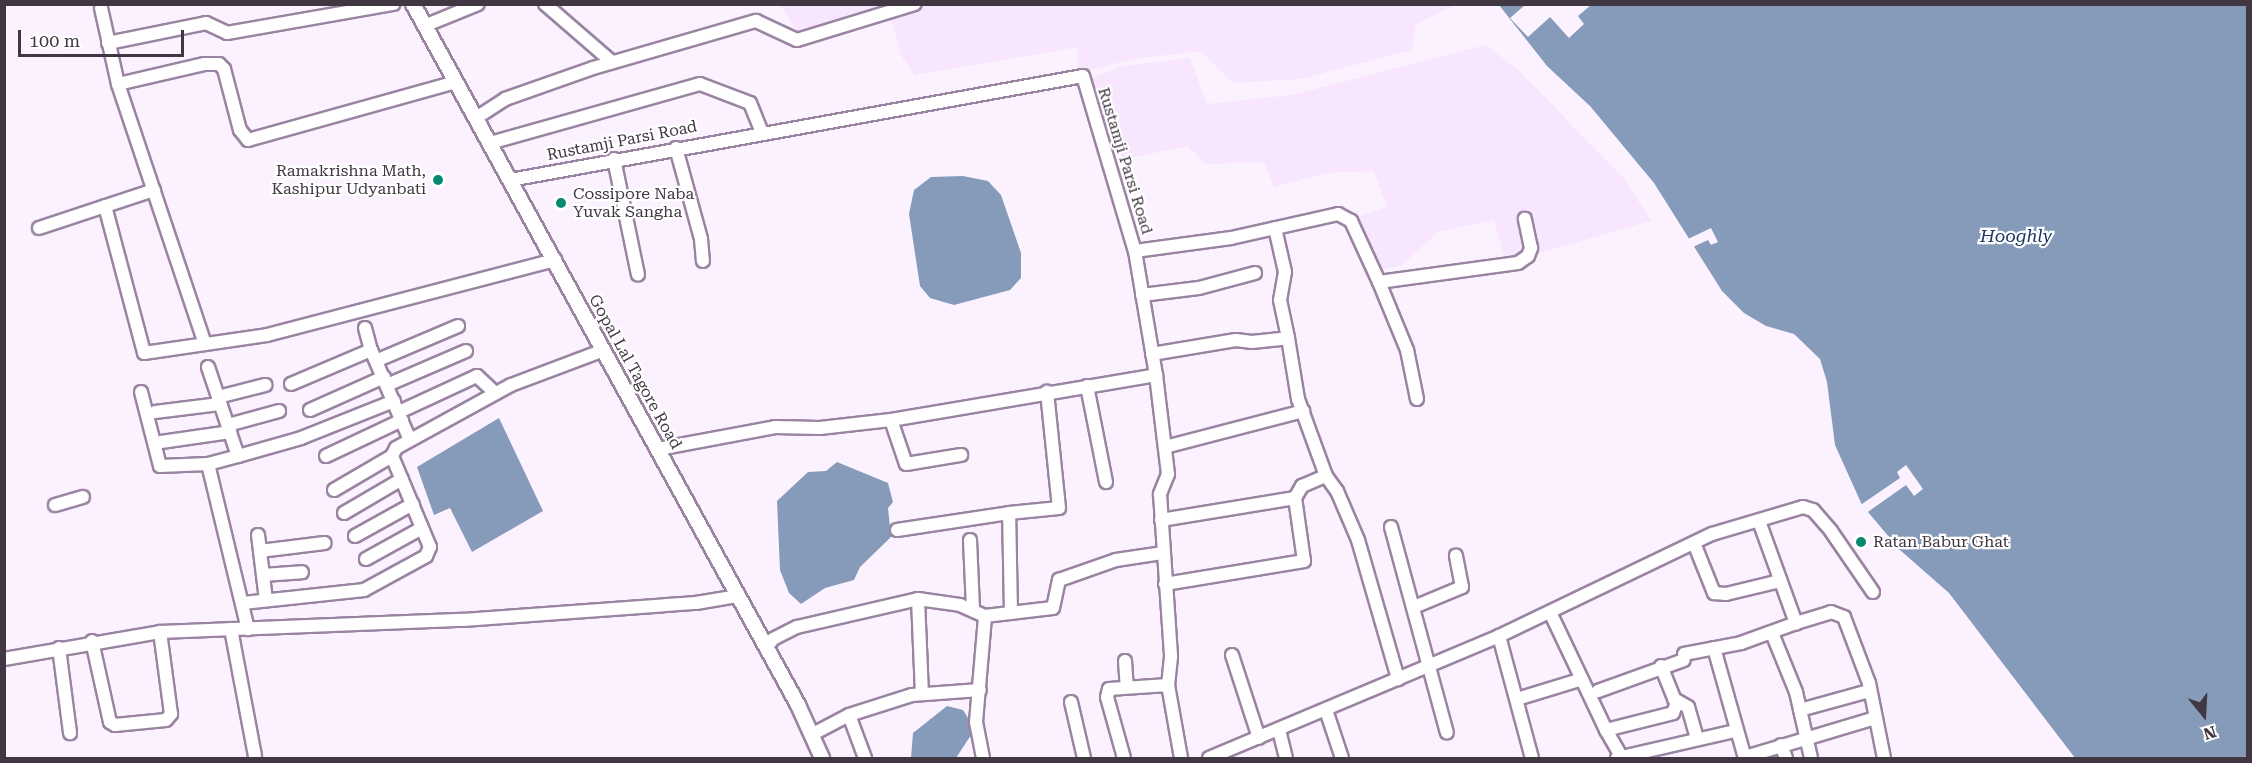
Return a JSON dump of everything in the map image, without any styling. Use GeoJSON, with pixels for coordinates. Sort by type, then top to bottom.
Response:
{"type":"FeatureCollection","features":[{"type":"Feature","properties":{"kind":"street"},"geometry":{"type":"LineString","coordinates":[[108,43],[206,23],[227,33],[393,4]]}},
{"type":"Feature","properties":{"kind":"street","name":"Gopal Lal Tagore Road"},"geometry":{"type":"LineString","coordinates":[[413,4],[738,596],[812,735],[822,759]]}},
{"type":"Feature","properties":{"kind":"street"},"geometry":{"type":"LineString","coordinates":[[545,4],[612,62]]}},
{"type":"Feature","properties":{"kind":"street"},"geometry":{"type":"LineString","coordinates":[[476,118],[506,99],[612,62],[756,21],[797,40],[915,4]]}},
{"type":"Feature","properties":{"kind":"street"},"geometry":{"type":"LineString","coordinates":[[424,26],[474,5]]}},
{"type":"Feature","properties":{"kind":"street"},"geometry":{"type":"LineString","coordinates":[[101,8],[118,84],[205,344]]}},
{"type":"Feature","properties":{"kind":"street"},"geometry":{"type":"LineString","coordinates":[[118,84],[204,64],[219,64],[224,69],[240,130],[248,140],[456,81]]}},
{"type":"Feature","properties":{"kind":"street","name":"Rustamji Parsi Road"},"geometry":{"type":"LineString","coordinates":[[510,180],[762,132],[1083,76],[1135,251],[1156,375],[1168,474],[1160,494],[1171,657],[1168,685],[1182,759]]}},
{"type":"Feature","properties":{"kind":"street"},"geometry":{"type":"LineString","coordinates":[[490,143],[700,84],[750,104],[762,132]]}},
{"type":"Feature","properties":{"kind":"street"},"geometry":{"type":"LineString","coordinates":[[676,148],[701,239],[703,261]]}},
{"type":"Feature","properties":{"kind":"street"},"geometry":{"type":"LineString","coordinates":[[614,159],[638,275]]}},
{"type":"Feature","properties":{"kind":"street"},"geometry":{"type":"LineString","coordinates":[[39,228],[154,190]]}},
{"type":"Feature","properties":{"kind":"street"},"geometry":{"type":"LineString","coordinates":[[105,206],[144,353],[267,335],[555,260]]}},
{"type":"Feature","properties":{"kind":"street"},"geometry":{"type":"LineString","coordinates":[[1135,251],[1177,248],[1338,214],[1351,221],[1379,282],[1407,350],[1417,399]]}},
{"type":"Feature","properties":{"kind":"street"},"geometry":{"type":"LineString","coordinates":[[1379,282],[1518,263],[1528,256],[1531,248],[1525,219]]}},
{"type":"Feature","properties":{"kind":"street"},"geometry":{"type":"LineString","coordinates":[[1275,228],[1286,272],[1280,300],[1296,391],[1326,476],[1337,491],[1358,540],[1398,679]]}},
{"type":"Feature","properties":{"kind":"street"},"geometry":{"type":"LineString","coordinates":[[1142,295],[1199,288],[1255,273]]}},
{"type":"Feature","properties":{"kind":"street"},"geometry":{"type":"LineString","coordinates":[[291,384],[458,326]]}},
{"type":"Feature","properties":{"kind":"street"},"geometry":{"type":"LineString","coordinates":[[365,328],[374,355],[410,438]]}},
{"type":"Feature","properties":{"kind":"street"},"geometry":{"type":"LineString","coordinates":[[1152,354],[1236,339],[1251,342],[1288,338]]}},
{"type":"Feature","properties":{"kind":"street"},"geometry":{"type":"LineString","coordinates":[[334,490],[392,456],[410,438],[495,393],[604,350]]}},
{"type":"Feature","properties":{"kind":"street"},"geometry":{"type":"LineString","coordinates":[[310,410],[466,351]]}},
{"type":"Feature","properties":{"kind":"street"},"geometry":{"type":"LineString","coordinates":[[208,368],[238,456]]}},
{"type":"Feature","properties":{"kind":"street"},"geometry":{"type":"LineString","coordinates":[[658,449],[775,427],[820,428],[891,420],[1156,375]]}},
{"type":"Feature","properties":{"kind":"street"},"geometry":{"type":"LineString","coordinates":[[326,456],[398,411],[477,376],[495,393]]}},
{"type":"Feature","properties":{"kind":"street"},"geometry":{"type":"LineString","coordinates":[[155,412],[219,400],[265,385]]}},
{"type":"Feature","properties":{"kind":"street"},"geometry":{"type":"LineString","coordinates":[[1086,386],[1106,482]]}},
{"type":"Feature","properties":{"kind":"street"},"geometry":{"type":"LineString","coordinates":[[141,392],[160,466],[208,464],[398,411]]}},
{"type":"Feature","properties":{"kind":"street"},"geometry":{"type":"LineString","coordinates":[[897,530],[1059,508],[1047,392]]}},
{"type":"Feature","properties":{"kind":"street"},"geometry":{"type":"LineString","coordinates":[[161,442],[229,429],[279,411]]}},
{"type":"Feature","properties":{"kind":"street"},"geometry":{"type":"LineString","coordinates":[[1165,447],[1303,411]]}},
{"type":"Feature","properties":{"kind":"street"},"geometry":{"type":"LineString","coordinates":[[891,420],[906,464],[961,455]]}},
{"type":"Feature","properties":{"kind":"street"},"geometry":{"type":"LineString","coordinates":[[243,603],[364,590],[431,552],[392,456]]}},
{"type":"Feature","properties":{"kind":"street"},"geometry":{"type":"LineString","coordinates":[[208,464],[248,629]]}},
{"type":"Feature","properties":{"kind":"street"},"geometry":{"type":"LineString","coordinates":[[1165,584],[1304,561],[1295,498],[1302,486],[1326,476]]}},
{"type":"Feature","properties":{"kind":"street"},"geometry":{"type":"LineString","coordinates":[[344,513],[402,479]]}},
{"type":"Feature","properties":{"kind":"street"},"geometry":{"type":"LineString","coordinates":[[55,505],[83,497]]}},
{"type":"Feature","properties":{"kind":"street"},"geometry":{"type":"LineString","coordinates":[[1161,520],[1295,498]]}},
{"type":"Feature","properties":{"kind":"street"},"geometry":{"type":"LineString","coordinates":[[355,536],[413,504]]}},
{"type":"Feature","properties":{"kind":"street"},"geometry":{"type":"LineString","coordinates":[[1209,759],[1499,636],[1714,533],[1803,507],[1813,510],[1873,592]]}},
{"type":"Feature","properties":{"kind":"street"},"geometry":{"type":"LineString","coordinates":[[1009,513],[1011,613]]}},
{"type":"Feature","properties":{"kind":"street"},"geometry":{"type":"LineString","coordinates":[[1759,521],[1796,623]]}},
{"type":"Feature","properties":{"kind":"street"},"geometry":{"type":"LineString","coordinates":[[1392,526],[1447,733]]}},
{"type":"Feature","properties":{"kind":"street"},"geometry":{"type":"LineString","coordinates":[[366,559],[422,528]]}},
{"type":"Feature","properties":{"kind":"street"},"geometry":{"type":"LineString","coordinates":[[258,535],[266,600]]}},
{"type":"Feature","properties":{"kind":"street"},"geometry":{"type":"LineString","coordinates":[[970,540],[972,610]]}},
{"type":"Feature","properties":{"kind":"street"},"geometry":{"type":"LineString","coordinates":[[260,550],[325,543]]}},
{"type":"Feature","properties":{"kind":"street"},"geometry":{"type":"LineString","coordinates":[[1694,543],[1714,593],[1726,594],[1780,581]]}},
{"type":"Feature","properties":{"kind":"street"},"geometry":{"type":"LineString","coordinates":[[766,648],[773,639],[797,627],[918,599],[972,610],[985,616],[1053,608],[1059,580],[1085,569],[1163,553]]}},
{"type":"Feature","properties":{"kind":"street"},"geometry":{"type":"LineString","coordinates":[[1414,607],[1462,587],[1456,556]]}},
{"type":"Feature","properties":{"kind":"street"},"geometry":{"type":"LineString","coordinates":[[263,575],[302,572]]}},
{"type":"Feature","properties":{"kind":"street"},"geometry":{"type":"LineString","coordinates":[[4,659],[92,641],[160,632],[463,620],[696,603],[738,596]]}},
{"type":"Feature","properties":{"kind":"street"},"geometry":{"type":"LineString","coordinates":[[918,599],[922,694]]}},
{"type":"Feature","properties":{"kind":"street"},"geometry":{"type":"LineString","coordinates":[[1550,612],[1579,680],[1620,758],[1735,731]]}},
{"type":"Feature","properties":{"kind":"street"},"geometry":{"type":"LineString","coordinates":[[1598,691],[1684,657],[1772,633],[1831,612],[1841,613],[1869,691],[1884,759]]}},
{"type":"Feature","properties":{"kind":"street"},"geometry":{"type":"LineString","coordinates":[[984,759],[976,722],[985,616]]}},
{"type":"Feature","properties":{"kind":"street"},"geometry":{"type":"LineString","coordinates":[[231,629],[255,756]]}},
{"type":"Feature","properties":{"kind":"street"},"geometry":{"type":"LineString","coordinates":[[92,641],[110,722],[115,726],[165,720],[171,714],[160,632]]}},
{"type":"Feature","properties":{"kind":"street"},"geometry":{"type":"LineString","coordinates":[[1772,633],[1800,711],[1811,759]]}},
{"type":"Feature","properties":{"kind":"street"},"geometry":{"type":"LineString","coordinates":[[1499,636],[1532,759]]}},
{"type":"Feature","properties":{"kind":"street"},"geometry":{"type":"LineString","coordinates":[[59,648],[70,733]]}},
{"type":"Feature","properties":{"kind":"street"},"geometry":{"type":"LineString","coordinates":[[1714,648],[1735,731],[1745,758],[1781,745],[1875,718]]}},
{"type":"Feature","properties":{"kind":"street"},"geometry":{"type":"LineString","coordinates":[[1232,655],[1259,738]]}},
{"type":"Feature","properties":{"kind":"street"},"geometry":{"type":"LineString","coordinates":[[1125,660],[1126,687]]}},
{"type":"Feature","properties":{"kind":"street"},"geometry":{"type":"LineString","coordinates":[[1661,666],[1677,702],[1688,707],[1697,739]]}},
{"type":"Feature","properties":{"kind":"street"},"geometry":{"type":"LineString","coordinates":[[1517,699],[1579,680]]}},
{"type":"Feature","properties":{"kind":"street"},"geometry":{"type":"LineString","coordinates":[[1124,759],[1107,697],[1109,688],[1168,685]]}},
{"type":"Feature","properties":{"kind":"street"},"geometry":{"type":"LineString","coordinates":[[812,735],[849,715],[922,694],[980,690]]}},
{"type":"Feature","properties":{"kind":"street"},"geometry":{"type":"LineString","coordinates":[[1800,711],[1869,691]]}},
{"type":"Feature","properties":{"kind":"street"},"geometry":{"type":"LineString","coordinates":[[1071,702],[1084,759]]}},
{"type":"Feature","properties":{"kind":"street"},"geometry":{"type":"LineString","coordinates":[[1606,730],[1673,714],[1677,702]]}},
{"type":"Feature","properties":{"kind":"street"},"geometry":{"type":"LineString","coordinates":[[1326,710],[1342,759]]}},
{"type":"Feature","properties":{"kind":"street"},"geometry":{"type":"LineString","coordinates":[[849,715],[865,759]]}},
{"type":"Feature","properties":{"kind":"street"},"geometry":{"type":"LineString","coordinates":[[1280,730],[1286,759]]}},
{"type":"Feature","properties":{"kind":"street"},"geometry":{"type":"LineString","coordinates":[[1668,745],[1672,759]]}},
{"type":"Feature","properties":{"kind":"street"},"geometry":{"type":"LineString","coordinates":[[1781,745],[1786,759]]}},
{"type":"Feature","properties":{"kind":"shaded area"},"geometry":{"type":"Polygon","coordinates":[[[1455,4],[1416,24],[1412,50],[1301,79],[1233,83],[1201,51],[1134,59],[1077,73],[1078,47],[915,75],[902,57],[888,10],[799,34],[780,5],[1455,4]]]}},
{"type":"Feature","properties":{"kind":"shaded area"},"geometry":{"type":"Polygon","coordinates":[[[1485,45],[1516,68],[1623,177],[1651,221],[1522,258],[1504,256],[1494,220],[1438,232],[1402,265],[1378,271],[1356,217],[1387,207],[1374,171],[1326,173],[1274,187],[1264,162],[1205,164],[1188,146],[1115,161],[1089,79],[1122,66],[1190,58],[1207,104],[1292,95],[1485,45]]]}},
{"type":"Feature","properties":{"kind":"water","name":"Hooghly"},"geometry":{"type":"Polygon","coordinates":[[[1499,5],[2247,5],[2247,758],[2075,758],[1949,593],[1900,550],[1862,505],[1835,445],[1827,382],[1820,359],[1794,334],[1766,326],[1744,313],[1722,291],[1654,183],[1590,106],[1547,66],[1499,5]]]}},
{"type":"Feature","properties":{"kind":"water"},"geometry":{"type":"Polygon","coordinates":[[[963,176],[988,181],[1001,195],[1021,253],[1021,278],[1010,290],[954,305],[930,298],[920,286],[909,214],[914,190],[931,177],[963,176]]]}},
{"type":"Feature","properties":{"kind":"water"},"geometry":{"type":"Polygon","coordinates":[[[499,418],[543,511],[472,552],[450,508],[434,515],[417,467],[499,418]]]}},
{"type":"Feature","properties":{"kind":"water"},"geometry":{"type":"Polygon","coordinates":[[[837,462],[888,483],[893,502],[888,508],[891,537],[860,567],[854,580],[825,588],[801,604],[789,593],[780,570],[777,501],[808,472],[826,471],[837,462]]]}},
{"type":"Feature","properties":{"kind":"water"},"geometry":{"type":"Polygon","coordinates":[[[947,706],[963,710],[970,721],[971,735],[956,758],[911,758],[913,733],[947,706]]]}},
{"type":"Feature","properties":{"kind":"pier"},"geometry":{"type":"Polygon","coordinates":[[[1525,5],[1591,5],[1578,16],[1584,24],[1569,38],[1550,17],[1528,37],[1510,18],[1525,5]]]}},
{"type":"Feature","properties":{"kind":"pier"},"geometry":{"type":"Polygon","coordinates":[[[1711,228],[1718,242],[1711,245],[1708,240],[1693,247],[1688,239],[1711,228]]]}},
{"type":"Feature","properties":{"kind":"pier"},"geometry":{"type":"Polygon","coordinates":[[[1906,465],[1923,489],[1914,496],[1906,485],[1865,514],[1859,506],[1900,478],[1897,472],[1906,465]]]}},
{"type":"Feature","properties":{"kind":"place","name":"Ramakrishna Math, Kashipur Udyanbati"},"geometry":{"type":"Point","coordinates":[438,180]}},
{"type":"Feature","properties":{"kind":"place","name":"Cossipore Naba Yuvak Sangha"},"geometry":{"type":"Point","coordinates":[561,203]}},
{"type":"Feature","properties":{"kind":"place","name":"Ratan Babur Ghat"},"geometry":{"type":"Point","coordinates":[1861,542]}}]}
